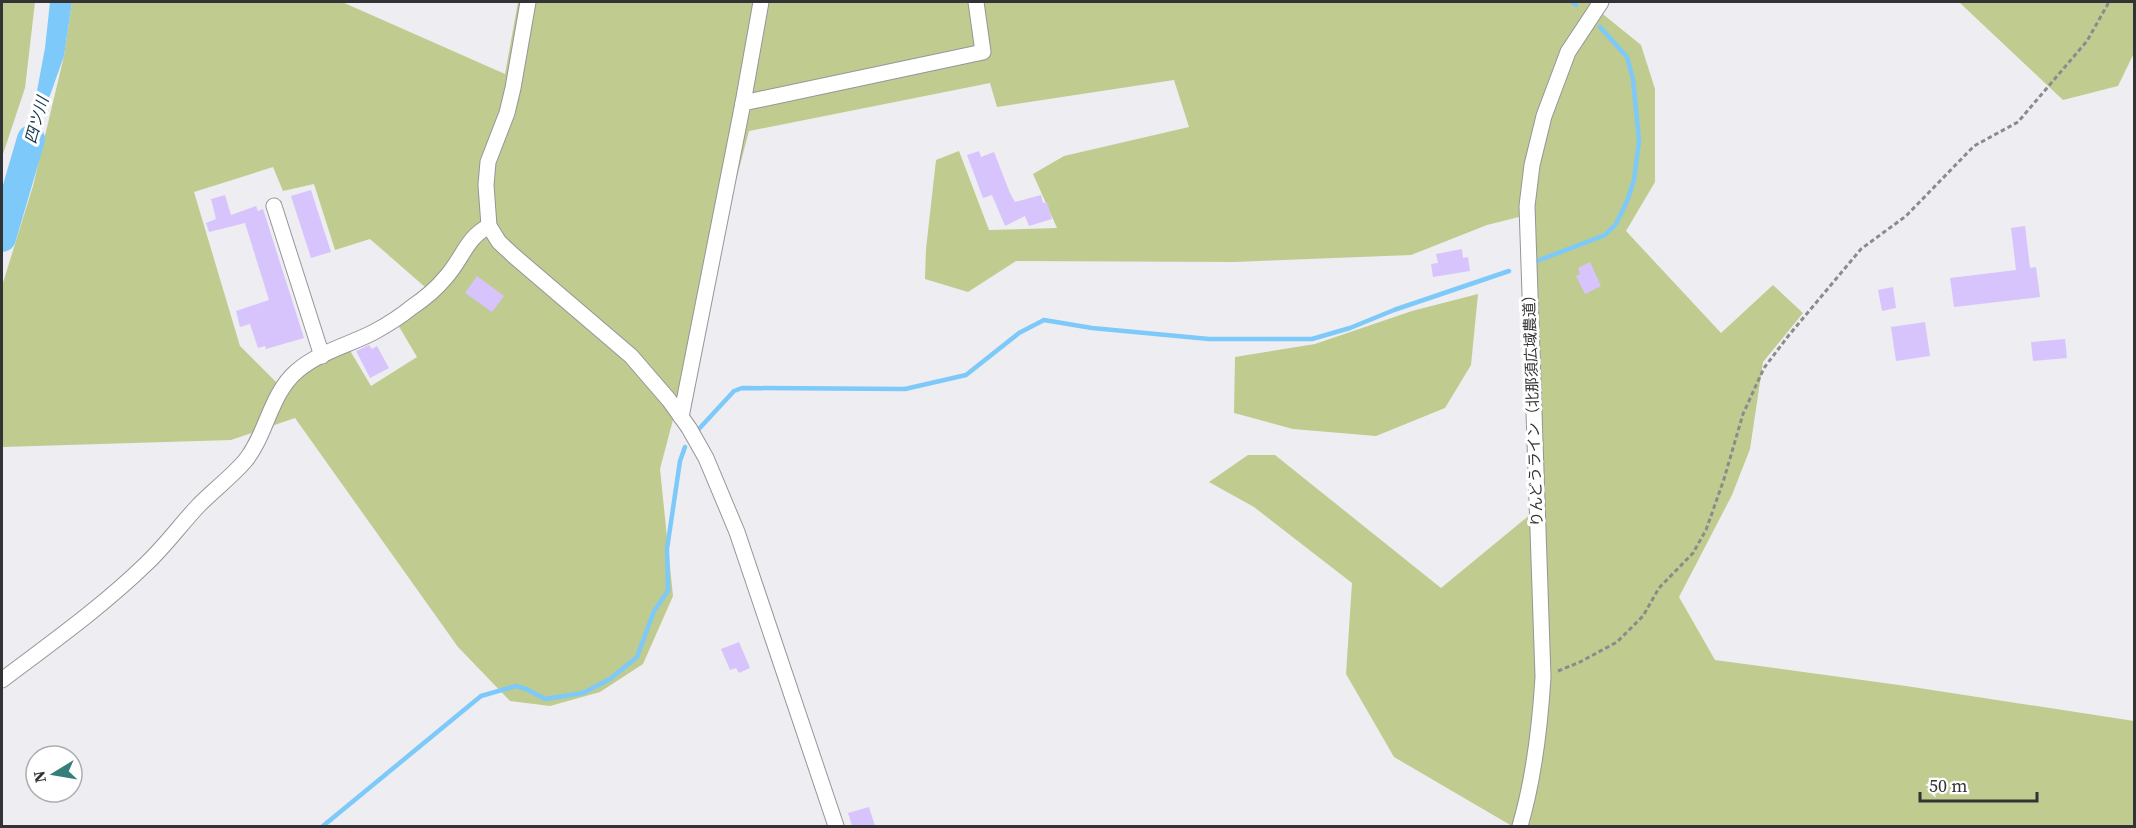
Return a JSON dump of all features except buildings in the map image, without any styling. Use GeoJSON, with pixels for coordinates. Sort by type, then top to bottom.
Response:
{"type":"FeatureCollection","features":[{"type":"Feature","properties":{"kind":"street"},"geometry":{"type":"LineString","coordinates":[[528,2],[507,113],[488,162],[486,185],[489,226],[499,242],[514,256],[631,356],[681,417],[706,458],[729,510],[836,826]]}},
{"type":"Feature","properties":{"kind":"street"},"geometry":{"type":"LineString","coordinates":[[681,417],[761,2]]}},
{"type":"Feature","properties":{"kind":"street"},"geometry":{"type":"LineString","coordinates":[[743,103],[983,52],[976,2]]}},
{"type":"Feature","properties":{"kind":"street","name":"りんどうライン（北那須広域農道）"},"geometry":{"type":"LineString","coordinates":[[1520,826],[1536,749],[1543,677],[1527,206],[1532,165],[1544,116],[1568,52],[1600,2]]}},
{"type":"Feature","properties":{"kind":"street"},"geometry":{"type":"LineString","coordinates":[[274,206],[322,356]]}},
{"type":"Feature","properties":{"kind":"street"},"geometry":{"type":"LineString","coordinates":[[2,680],[102,603],[148,562],[198,506],[244,462],[259,441],[279,394],[298,369],[334,349],[374,332],[412,307],[446,278],[462,256],[469,241],[489,226]]}},
{"type":"Feature","properties":{"kind":"path"},"geometry":{"type":"LineString","coordinates":[[1543,677],[1580,662],[1617,642],[1643,616],[1659,588],[1693,553],[1706,530],[1743,414],[1764,368],[1789,335],[1861,249],[1906,216],[1974,146],[2018,122],[2087,41],[2109,2]]}},
{"type":"Feature","properties":{"kind":"green space"},"geometry":{"type":"Polygon","coordinates":[[[2,2],[35,2],[25,88],[2,157],[2,2]]]}},
{"type":"Feature","properties":{"kind":"green space"},"geometry":{"type":"Polygon","coordinates":[[[72,2],[342,2],[505,74],[518,2],[1588,2],[1641,45],[1655,89],[1655,182],[1626,231],[1721,333],[1773,285],[1803,313],[1763,362],[1750,449],[1732,495],[1679,597],[1715,660],[2134,721],[2134,826],[1512,826],[1394,757],[1346,674],[1352,583],[1254,507],[1209,482],[1248,455],[1275,455],[1441,588],[1543,504],[1519,217],[1487,225],[1411,255],[1234,262],[1016,261],[968,292],[925,279],[936,160],[959,151],[989,230],[1057,228],[1033,174],[1064,156],[1189,127],[1174,80],[997,107],[990,83],[749,131],[660,469],[673,596],[643,664],[600,692],[550,706],[510,701],[458,647],[295,418],[231,440],[2,447],[2,286],[33,186],[64,56],[72,2]],[[273,167],[194,192],[240,346],[278,384],[312,352],[342,337],[371,386],[417,357],[391,313],[425,287],[370,239],[335,250],[314,184],[283,191],[273,167]]]}},
{"type":"Feature","properties":{"kind":"green space"},"geometry":{"type":"Polygon","coordinates":[[[1959,2],[2134,2],[2134,53],[2118,86],[2063,100],[1959,2]]]}},
{"type":"Feature","properties":{"kind":"green space"},"geometry":{"type":"Polygon","coordinates":[[[1478,294],[1471,365],[1445,408],[1376,436],[1293,429],[1234,413],[1235,357],[1315,344],[1412,311],[1478,294]]]}},
{"type":"Feature","properties":{"kind":"water"},"geometry":{"type":"Polygon","coordinates":[[[50,2],[72,2],[64,56],[21,177],[45,48],[50,2]]]}},
{"type":"Feature","properties":{"kind":"waterway"},"geometry":{"type":"LineString","coordinates":[[1572,2],[1576,5]]}},
{"type":"Feature","properties":{"kind":"waterway"},"geometry":{"type":"LineString","coordinates":[[1532,263],[1605,235],[1616,224],[1634,180],[1639,141],[1633,79],[1627,57],[1600,27]]}},
{"type":"Feature","properties":{"kind":"waterway","name":"四ツ川"},"geometry":{"type":"LineString","coordinates":[[2,238],[31,139]]}},
{"type":"Feature","properties":{"kind":"waterway"},"geometry":{"type":"LineString","coordinates":[[697,431],[734,391],[742,388],[905,389],[966,375],[1019,333],[1044,320],[1092,328],[1209,339],[1312,339],[1350,328],[1394,310],[1509,271]]}},
{"type":"Feature","properties":{"kind":"waterway"},"geometry":{"type":"LineString","coordinates":[[323,826],[481,696],[516,686],[545,699],[583,693],[610,679],[637,657],[654,611],[668,591],[667,549],[680,461],[685,447]]}}]}
